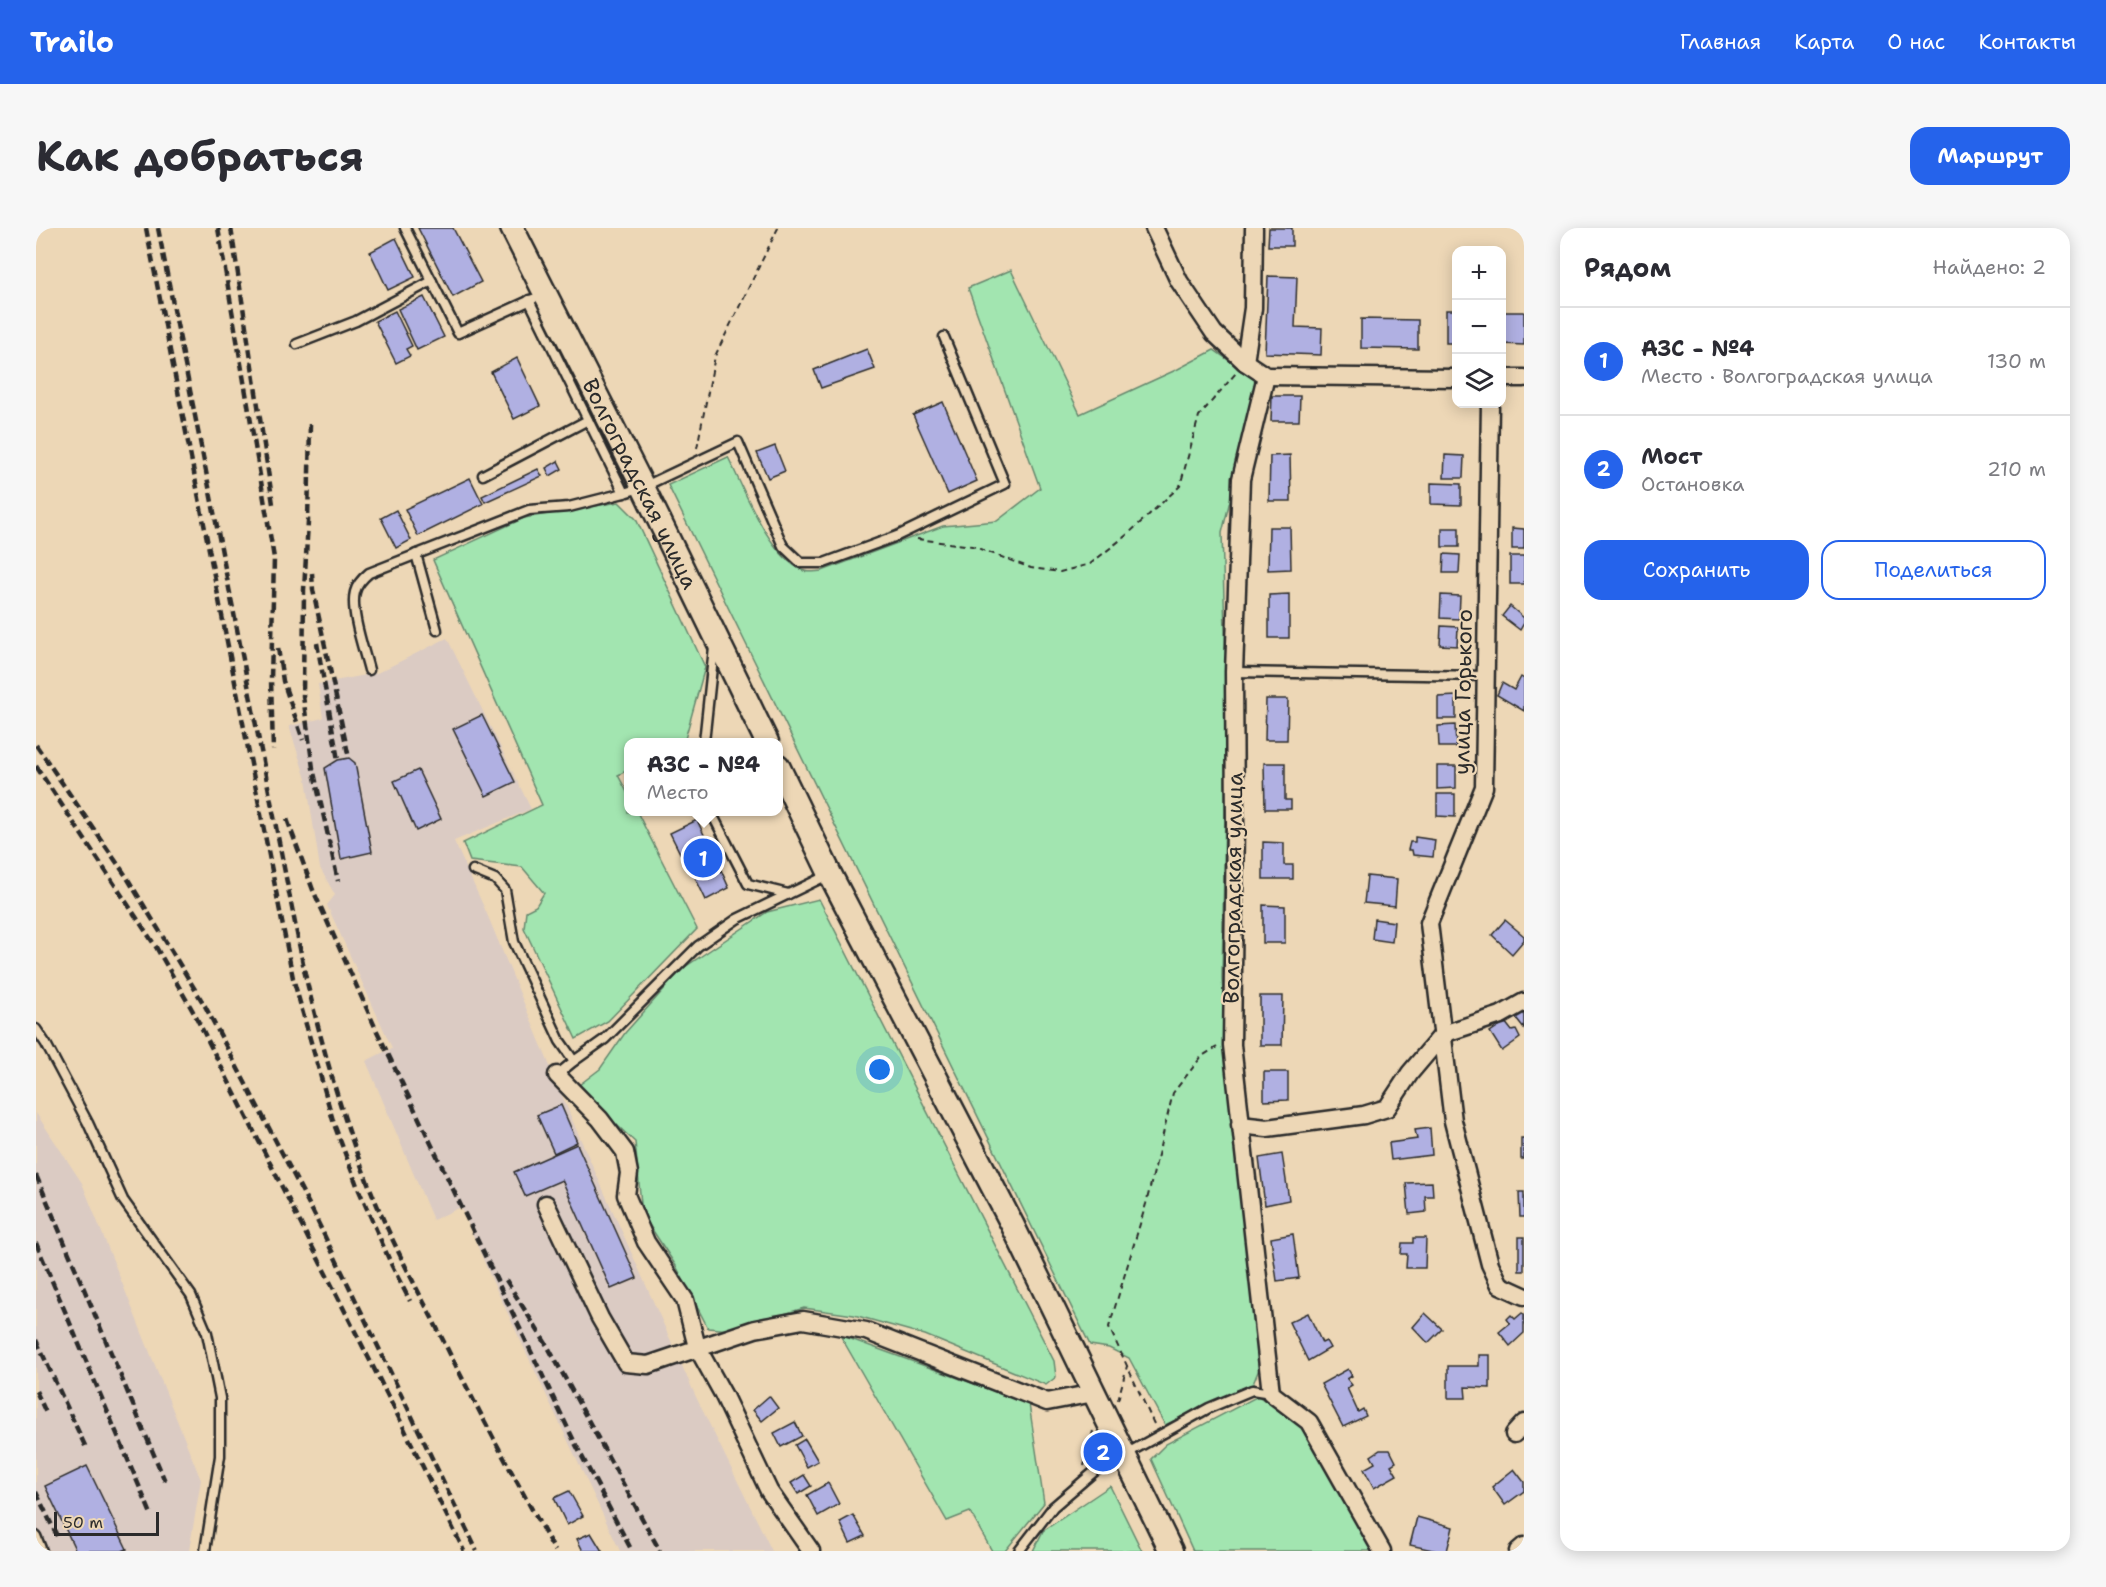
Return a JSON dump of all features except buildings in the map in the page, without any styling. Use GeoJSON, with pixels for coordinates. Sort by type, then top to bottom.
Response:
{"type":"FeatureCollection","features":[{"type":"Feature","properties":{"kind":"main road","name":"Волгоградская улица"},"geometry":{"type":"LineString","coordinates":[[512,228],[537,296],[634,490],[716,636],[765,738]]}},
{"type":"Feature","properties":{"kind":"main road"},"geometry":{"type":"LineString","coordinates":[[783,776],[830,874],[1012,1224],[1170,1551]]}},
{"type":"Feature","properties":{"kind":"street"},"geometry":{"type":"LineString","coordinates":[[1154,228],[1179,281],[1215,333],[1245,362],[1266,376],[1452,378]]}},
{"type":"Feature","properties":{"kind":"street"},"geometry":{"type":"LineString","coordinates":[[1245,362],[1253,308],[1254,228]]}},
{"type":"Feature","properties":{"kind":"street","name":"Волгоградская улица"},"geometry":{"type":"LineString","coordinates":[[1266,376],[1241,479],[1234,672],[1235,823],[1232,1037],[1271,1393]]}},
{"type":"Feature","properties":{"kind":"street"},"geometry":{"type":"LineString","coordinates":[[1506,378],[1524,378]]}},
{"type":"Feature","properties":{"kind":"street","name":"улица Горького"},"geometry":{"type":"LineString","coordinates":[[1490,408],[1485,787],[1429,923],[1453,1121],[1490,1264],[1500,1285],[1524,1296]]}},
{"type":"Feature","properties":{"kind":"street"},"geometry":{"type":"LineString","coordinates":[[1240,1125],[1268,1128],[1364,1115],[1387,1108],[1410,1073],[1443,1034],[1501,1015],[1524,1002]]}},
{"type":"Feature","properties":{"kind":"street"},"geometry":{"type":"LineString","coordinates":[[557,1075],[600,1119],[625,1152],[629,1173],[626,1195],[646,1242],[685,1300],[697,1347],[723,1394],[769,1491],[811,1551]]}},
{"type":"Feature","properties":{"kind":"street"},"geometry":{"type":"LineString","coordinates":[[546,1204],[600,1318],[626,1363],[648,1365],[755,1329],[803,1320],[866,1331],[1047,1402],[1094,1393]]}},
{"type":"Feature","properties":{"kind":"street"},"geometry":{"type":"LineString","coordinates":[[1271,1393],[1309,1422],[1382,1551]]}},
{"type":"Feature","properties":{"kind":"street"},"geometry":{"type":"LineString","coordinates":[[1518,1551],[1524,1546]]}},
{"type":"Feature","properties":{"kind":"lane"},"geometry":{"type":"LineString","coordinates":[[405,228],[458,333],[537,296],[588,420],[634,490]]}},
{"type":"Feature","properties":{"kind":"lane"},"geometry":{"type":"LineString","coordinates":[[297,344],[356,321],[432,281]]}},
{"type":"Feature","properties":{"kind":"lane"},"geometry":{"type":"LineString","coordinates":[[369,670],[357,628],[355,592],[360,580],[369,573],[528,510],[568,507],[634,490],[738,442],[783,546],[801,562],[824,563],[897,536],[1005,484],[944,337]]}},
{"type":"Feature","properties":{"kind":"lane"},"geometry":{"type":"LineString","coordinates":[[483,475],[588,420]]}},
{"type":"Feature","properties":{"kind":"lane"},"geometry":{"type":"LineString","coordinates":[[416,554],[437,630]]}},
{"type":"Feature","properties":{"kind":"lane"},"geometry":{"type":"LineString","coordinates":[[704,738],[716,636]]}},
{"type":"Feature","properties":{"kind":"lane"},"geometry":{"type":"LineString","coordinates":[[1234,672],[1486,676]]}},
{"type":"Feature","properties":{"kind":"lane"},"geometry":{"type":"LineString","coordinates":[[713,816],[748,884],[788,894]]}},
{"type":"Feature","properties":{"kind":"lane"},"geometry":{"type":"LineString","coordinates":[[473,870],[495,879],[506,890],[514,942],[560,1041],[574,1061]]}},
{"type":"Feature","properties":{"kind":"lane"},"geometry":{"type":"LineString","coordinates":[[557,1075],[604,1039],[698,946],[736,919],[830,874]]}},
{"type":"Feature","properties":{"kind":"lane"},"geometry":{"type":"LineString","coordinates":[[36,1029],[88,1123],[123,1200],[191,1295],[207,1333],[220,1398],[220,1456],[204,1551]]}},
{"type":"Feature","properties":{"kind":"lane"},"geometry":{"type":"LineString","coordinates":[[1019,1551],[1053,1507],[1095,1472],[1209,1408],[1252,1390],[1271,1393]]}},
{"type":"Feature","properties":{"kind":"lane"},"geometry":{"type":"LineString","coordinates":[[36,1536],[42,1551]]}},
{"type":"Feature","properties":{"kind":"path"},"geometry":{"type":"LineString","coordinates":[[694,463],[715,356],[778,228]]}},
{"type":"Feature","properties":{"kind":"path"},"geometry":{"type":"LineString","coordinates":[[897,536],[972,546],[1031,568],[1060,572],[1090,564],[1128,534],[1180,486],[1199,417],[1245,362]]}},
{"type":"Feature","properties":{"kind":"path"},"geometry":{"type":"LineString","coordinates":[[1160,1435],[1109,1327],[1146,1204],[1173,1093],[1202,1056],[1232,1037]]}},
{"type":"Feature","properties":{"kind":"path"},"geometry":{"type":"LineString","coordinates":[[1118,1402],[1127,1366]]}},
{"type":"Feature","properties":{"kind":"path"},"geometry":{"type":"LineString","coordinates":[[1078,1486],[1093,1430],[1108,1423]]}},
{"type":"Feature","properties":{"kind":"shaded area"},"geometry":{"type":"Polygon","coordinates":[[[447,638],[531,809],[454,841],[487,914],[576,1129],[696,1397],[772,1551],[620,1551],[491,1278],[461,1207],[433,1220],[366,1061],[392,1048],[327,905],[335,895],[320,868],[306,779],[289,726],[323,718],[318,684],[377,673],[447,638]]]}},
{"type":"Feature","properties":{"kind":"shaded area"},"geometry":{"type":"Polygon","coordinates":[[[36,1113],[82,1183],[201,1480],[189,1551],[36,1551],[36,1113]]]}},
{"type":"Feature","properties":{"kind":"green space"},"geometry":{"type":"Polygon","coordinates":[[[1011,270],[1080,414],[1214,350],[1259,382],[1222,533],[1227,695],[1222,979],[1230,1085],[1261,1364],[1253,1384],[1165,1425],[1129,1358],[1109,1348],[1090,1345],[668,485],[728,457],[769,537],[791,563],[808,572],[822,571],[943,526],[997,521],[1040,488],[968,288],[1011,270]]]}},
{"type":"Feature","properties":{"kind":"green space"},"geometry":{"type":"Polygon","coordinates":[[[619,502],[636,519],[705,667],[685,738],[624,738],[624,772],[618,775],[624,786],[624,816],[639,816],[697,929],[608,1021],[576,1039],[524,928],[526,911],[536,906],[544,893],[522,867],[470,861],[463,843],[542,805],[433,560],[524,518],[619,502]]]}},
{"type":"Feature","properties":{"kind":"green space"},"geometry":{"type":"Polygon","coordinates":[[[819,899],[1054,1361],[1056,1377],[1046,1385],[925,1335],[854,1315],[804,1308],[730,1330],[708,1328],[676,1266],[642,1214],[635,1142],[601,1110],[579,1085],[600,1069],[625,1033],[682,969],[767,912],[819,899]]]}},
{"type":"Feature","properties":{"kind":"green space"},"geometry":{"type":"Polygon","coordinates":[[[840,1335],[1029,1404],[1044,1503],[1005,1551],[992,1551],[970,1512],[947,1521],[840,1335]]]}},
{"type":"Feature","properties":{"kind":"green space"},"geometry":{"type":"Polygon","coordinates":[[[1258,1396],[1306,1430],[1374,1551],[1193,1551],[1151,1459],[1166,1444],[1258,1396]]]}},
{"type":"Feature","properties":{"kind":"green space"},"geometry":{"type":"Polygon","coordinates":[[[1110,1486],[1142,1551],[1033,1551],[1043,1531],[1110,1486]]]}},
{"type":"Feature","properties":{"kind":"railway"},"geometry":{"type":"LineString","coordinates":[[146,228],[293,978],[334,1124],[358,1188],[410,1301]]}},
{"type":"Feature","properties":{"kind":"railway"},"geometry":{"type":"LineString","coordinates":[[158,228],[305,974],[333,1080],[358,1157],[406,1268],[507,1464],[555,1551]]}},
{"type":"Feature","properties":{"kind":"railway"},"geometry":{"type":"LineString","coordinates":[[218,228],[274,558],[271,680],[273,750]]}},
{"type":"Feature","properties":{"kind":"railway"},"geometry":{"type":"LineString","coordinates":[[231,228],[273,504]]}},
{"type":"Feature","properties":{"kind":"railway"},"geometry":{"type":"LineString","coordinates":[[310,424],[303,696],[313,768],[338,881]]}},
{"type":"Feature","properties":{"kind":"railway"},"geometry":{"type":"LineString","coordinates":[[312,573],[313,590],[349,758]]}},
{"type":"Feature","properties":{"kind":"railway"},"geometry":{"type":"LineString","coordinates":[[317,643],[338,760]]}},
{"type":"Feature","properties":{"kind":"railway"},"geometry":{"type":"LineString","coordinates":[[278,648],[283,681],[303,740]]}},
{"type":"Feature","properties":{"kind":"railway"},"geometry":{"type":"LineString","coordinates":[[36,745],[126,876],[205,1006],[313,1212],[477,1551]]}},
{"type":"Feature","properties":{"kind":"railway"},"geometry":{"type":"LineString","coordinates":[[36,766],[156,947],[194,1013],[464,1551]]}},
{"type":"Feature","properties":{"kind":"railway"},"geometry":{"type":"LineString","coordinates":[[287,819],[313,890],[376,1029],[576,1445],[632,1551]]}},
{"type":"Feature","properties":{"kind":"railway"},"geometry":{"type":"LineString","coordinates":[[36,1175],[165,1481]]}},
{"type":"Feature","properties":{"kind":"railway"},"geometry":{"type":"LineString","coordinates":[[36,1243],[151,1514]]}},
{"type":"Feature","properties":{"kind":"railway"},"geometry":{"type":"LineString","coordinates":[[506,1280],[548,1347],[660,1551]]}},
{"type":"Feature","properties":{"kind":"railway"},"geometry":{"type":"LineString","coordinates":[[36,1340],[87,1450]]}},
{"type":"Feature","properties":{"kind":"railway"},"geometry":{"type":"LineString","coordinates":[[36,1391],[47,1415]]}},
{"type":"Feature","properties":{"kind":"railway"},"geometry":{"type":"LineString","coordinates":[[36,1492],[57,1536]]}},
{"type":"Feature","properties":{"kind":"place","name":"АЗС - №4"},"geometry":{"type":"Point","coordinates":[703,858]}},
{"type":"Feature","properties":{"kind":"place","name":"Мост"},"geometry":{"type":"Point","coordinates":[1103,1452]}}]}
